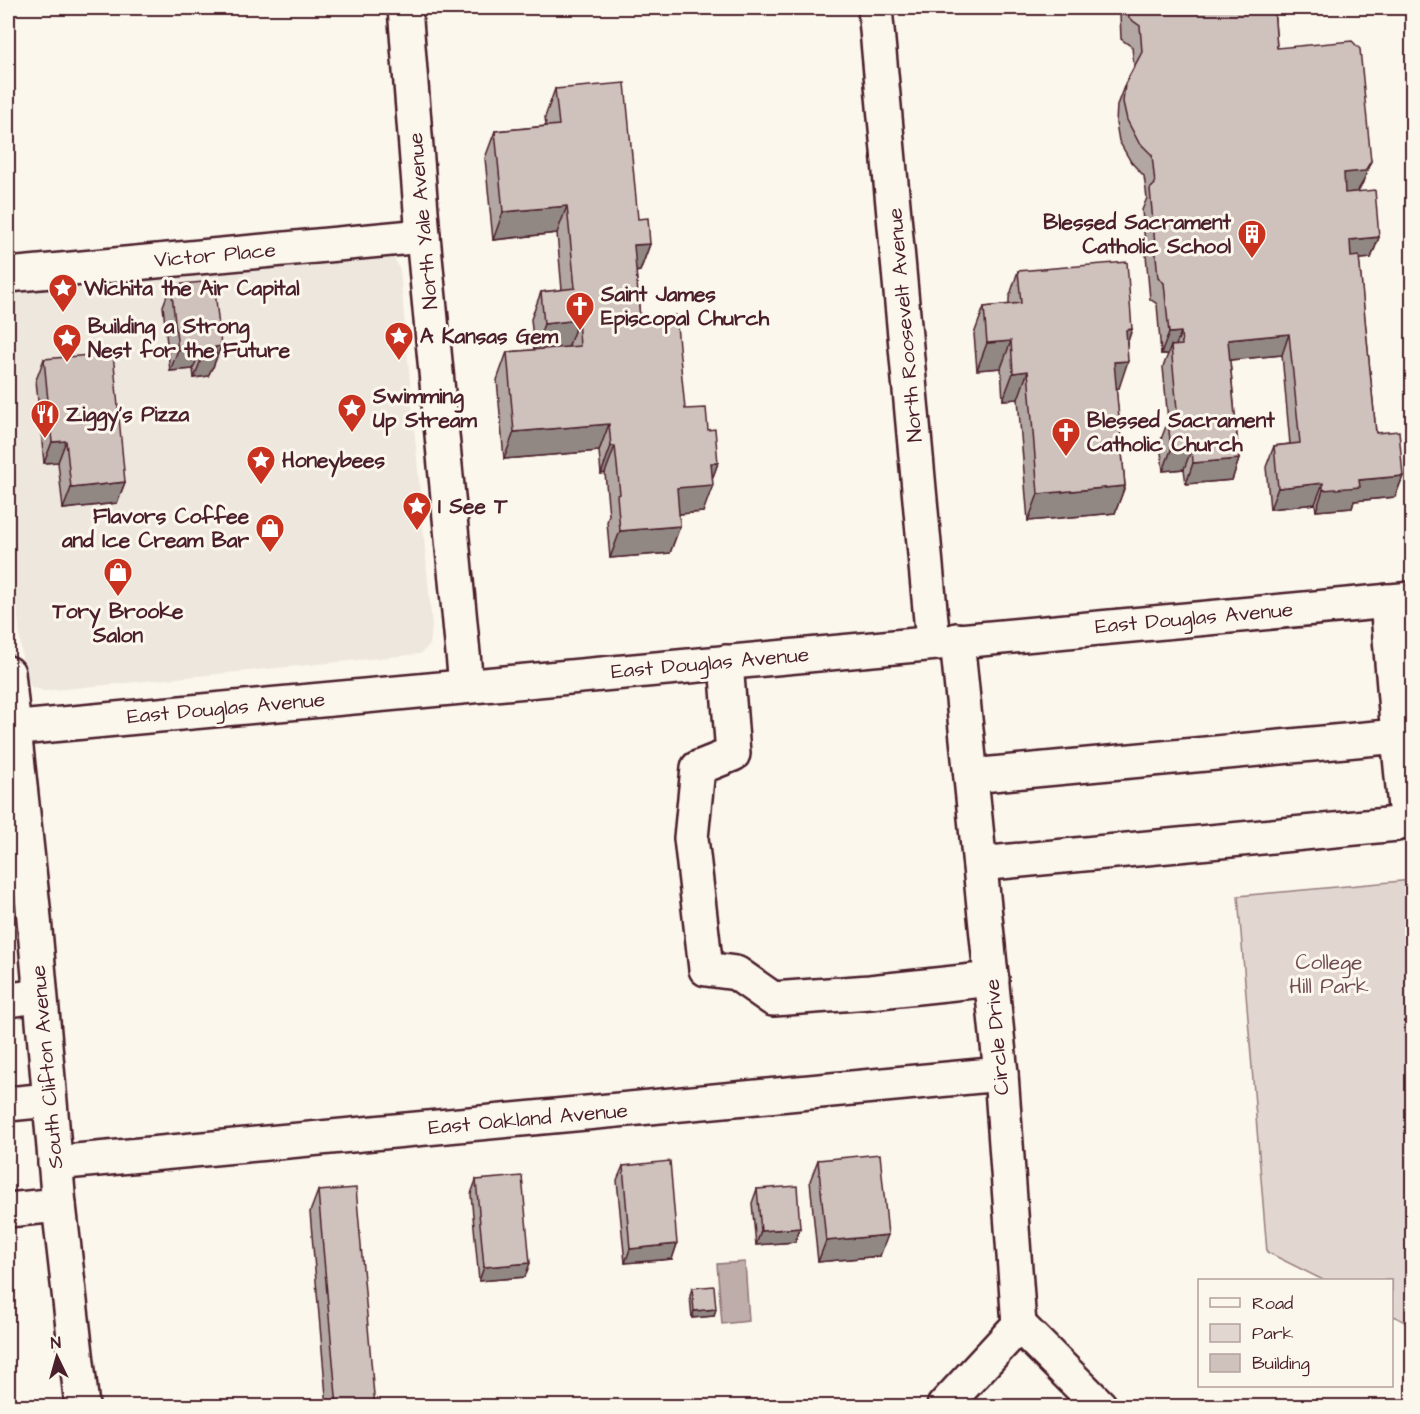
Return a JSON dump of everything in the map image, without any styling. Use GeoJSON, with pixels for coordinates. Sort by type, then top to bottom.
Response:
{"type":"FeatureCollection","features":[{"type":"Feature","properties":{"kind":"street","name":"North Yale Avenue"},"geometry":{"type":"LineString","coordinates":[[405,8],[423,236],[466,685]]}},
{"type":"Feature","properties":{"kind":"street","name":"North Roosevelt Avenue"},"geometry":{"type":"LineString","coordinates":[[875,8],[945,641]]}},
{"type":"Feature","properties":{"kind":"street","name":"Victor Place"},"geometry":{"type":"LineString","coordinates":[[8,274],[423,236]]}},
{"type":"Feature","properties":{"kind":"street","name":"East Douglas Avenue"},"geometry":{"type":"LineString","coordinates":[[10,728],[1400,600]]}},
{"type":"Feature","properties":{"kind":"street"},"geometry":{"type":"LineString","coordinates":[[980,864],[1397,824],[1406,818],[1398,736],[1400,600]]}},
{"type":"Feature","properties":{"kind":"street","name":"Circle Drive"},"geometry":{"type":"LineString","coordinates":[[945,641],[971,776],[1001,1074],[1019,1325]]}},
{"type":"Feature","properties":{"kind":"street"},"geometry":{"type":"LineString","coordinates":[[726,662],[733,754],[699,768],[691,838],[706,969],[736,973],[773,999],[879,992],[992,980]]}},
{"type":"Feature","properties":{"kind":"street","name":"South Clifton Avenue"},"geometry":{"type":"LineString","coordinates":[[8,673],[10,728],[82,1407]]}},
{"type":"Feature","properties":{"kind":"street"},"geometry":{"type":"LineString","coordinates":[[971,776],[1398,736]]}},
{"type":"Feature","properties":{"kind":"street"},"geometry":{"type":"LineString","coordinates":[[8,999],[40,996]]}},
{"type":"Feature","properties":{"kind":"street","name":"East Oakland Avenue"},"geometry":{"type":"LineString","coordinates":[[55,1163],[1001,1074]]}},
{"type":"Feature","properties":{"kind":"street"},"geometry":{"type":"LineString","coordinates":[[8,1104],[50,1100]]}},
{"type":"Feature","properties":{"kind":"street"},"geometry":{"type":"LineString","coordinates":[[8,1210],[59,1205]]}},
{"type":"Feature","properties":{"kind":"street"},"geometry":{"type":"LineString","coordinates":[[944,1407],[1019,1325],[1100,1407]]}},
{"type":"Feature","properties":{"kind":"shaded area"},"geometry":{"type":"Polygon","coordinates":[[[383,250],[395,259],[400,270],[432,626],[430,645],[420,654],[44,691],[31,687],[23,670],[8,507],[8,288],[383,250]]]}},
{"type":"Feature","properties":{"kind":"shaded area"},"geometry":{"type":"Polygon","coordinates":[[[8,891],[16,1009],[8,1010],[8,891]]]}},
{"type":"Feature","properties":{"kind":"shaded area"},"geometry":{"type":"Polygon","coordinates":[[[745,1262],[749,1321],[722,1324],[717,1264],[745,1262]]]}},
{"type":"Feature","properties":{"kind":"green space","name":"College Hill Park"},"geometry":{"type":"Polygon","coordinates":[[[1412,880],[1412,1326],[1393,1316],[1393,1279],[1321,1279],[1267,1252],[1238,896],[1412,880]]]}},
{"type":"Feature","properties":{"kind":"building","name":"Blessed Sacrament Catholic School"},"geometry":{"type":"Polygon","coordinates":[[[1128,8],[1274,8],[1277,48],[1352,41],[1360,49],[1371,161],[1365,171],[1344,173],[1345,193],[1375,190],[1379,237],[1350,240],[1351,257],[1359,256],[1376,433],[1399,431],[1403,476],[1359,480],[1360,487],[1323,490],[1323,483],[1278,488],[1274,446],[1300,443],[1289,334],[1228,340],[1239,459],[1193,463],[1192,448],[1171,450],[1168,421],[1178,420],[1171,346],[1182,345],[1181,332],[1169,333],[1164,283],[1158,278],[1150,189],[1155,184],[1152,155],[1138,141],[1127,120],[1123,102],[1125,84],[1142,52],[1140,26],[1129,18],[1128,8]]]}},
{"type":"Feature","properties":{"kind":"building","name":"Saint James Episcopal Church"},"geometry":{"type":"Polygon","coordinates":[[[625,83],[638,219],[648,218],[650,244],[634,245],[640,319],[676,315],[685,409],[706,408],[708,430],[715,429],[718,463],[711,463],[713,485],[677,488],[680,526],[620,531],[617,495],[620,494],[615,446],[611,446],[609,424],[514,432],[507,352],[580,346],[578,320],[544,324],[541,292],[575,288],[567,206],[503,212],[495,131],[559,125],[555,89],[625,83]]]}},
{"type":"Feature","properties":{"kind":"building","name":"Blessed Sacrament Catholic Church"},"geometry":{"type":"Polygon","coordinates":[[[1127,262],[1132,329],[1126,330],[1128,361],[1114,362],[1125,486],[1038,494],[1028,371],[1013,373],[1011,341],[987,343],[984,307],[1021,303],[1018,271],[1127,262]]]}},
{"type":"Feature","properties":{"kind":"building"},"geometry":{"type":"Polygon","coordinates":[[[214,281],[221,346],[215,347],[216,355],[202,357],[201,348],[178,350],[171,285],[214,281]]]}},
{"type":"Feature","properties":{"kind":"building"},"geometry":{"type":"Polygon","coordinates":[[[113,353],[125,482],[71,488],[66,441],[52,442],[44,359],[113,353]]]}},
{"type":"Feature","properties":{"kind":"building"},"geometry":{"type":"Polygon","coordinates":[[[880,1154],[888,1235],[826,1241],[818,1160],[880,1154]]]}},
{"type":"Feature","properties":{"kind":"building"},"geometry":{"type":"Polygon","coordinates":[[[670,1161],[677,1244],[630,1249],[623,1166],[670,1161]]]}},
{"type":"Feature","properties":{"kind":"building"},"geometry":{"type":"Polygon","coordinates":[[[522,1176],[530,1263],[484,1267],[476,1180],[522,1176]]]}},
{"type":"Feature","properties":{"kind":"building"},"geometry":{"type":"Polygon","coordinates":[[[797,1186],[800,1228],[761,1231],[757,1189],[797,1186]]]}},
{"type":"Feature","properties":{"kind":"building"},"geometry":{"type":"Polygon","coordinates":[[[356,1188],[375,1407],[337,1407],[318,1191],[356,1188]]]}},
{"type":"Feature","properties":{"kind":"building"},"geometry":{"type":"Polygon","coordinates":[[[714,1286],[716,1309],[694,1311],[692,1288],[714,1286]]]}},
{"type":"Feature","properties":{"kind":"place","name":"Blessed Sacrament Catholic School"},"geometry":{"type":"Point","coordinates":[1252,260]}},
{"type":"Feature","properties":{"kind":"place","name":"Wichita the Air Capital"},"geometry":{"type":"Point","coordinates":[63,314]}},
{"type":"Feature","properties":{"kind":"place","name":"Saint James Episcopal Church"},"geometry":{"type":"Point","coordinates":[580,332]}},
{"type":"Feature","properties":{"kind":"place","name":"A Kansas Gem"},"geometry":{"type":"Point","coordinates":[399,362]}},
{"type":"Feature","properties":{"kind":"place","name":"Building a Strong Nest for the Future"},"geometry":{"type":"Point","coordinates":[67,364]}},
{"type":"Feature","properties":{"kind":"place","name":"Swimming Up Stream"},"geometry":{"type":"Point","coordinates":[352,434]}},
{"type":"Feature","properties":{"kind":"place","name":"Ziggy's Pizza"},"geometry":{"type":"Point","coordinates":[45,440]}},
{"type":"Feature","properties":{"kind":"place","name":"Blessed Sacrament Catholic Church"},"geometry":{"type":"Point","coordinates":[1066,458]}},
{"type":"Feature","properties":{"kind":"place","name":"Honeybees"},"geometry":{"type":"Point","coordinates":[261,486]}},
{"type":"Feature","properties":{"kind":"place","name":"I See T"},"geometry":{"type":"Point","coordinates":[417,532]}},
{"type":"Feature","properties":{"kind":"place","name":"Flavors Coffee and Ice Cream Bar"},"geometry":{"type":"Point","coordinates":[270,554]}},
{"type":"Feature","properties":{"kind":"place","name":"Tory Brooke Salon"},"geometry":{"type":"Point","coordinates":[118,598]}}]}
